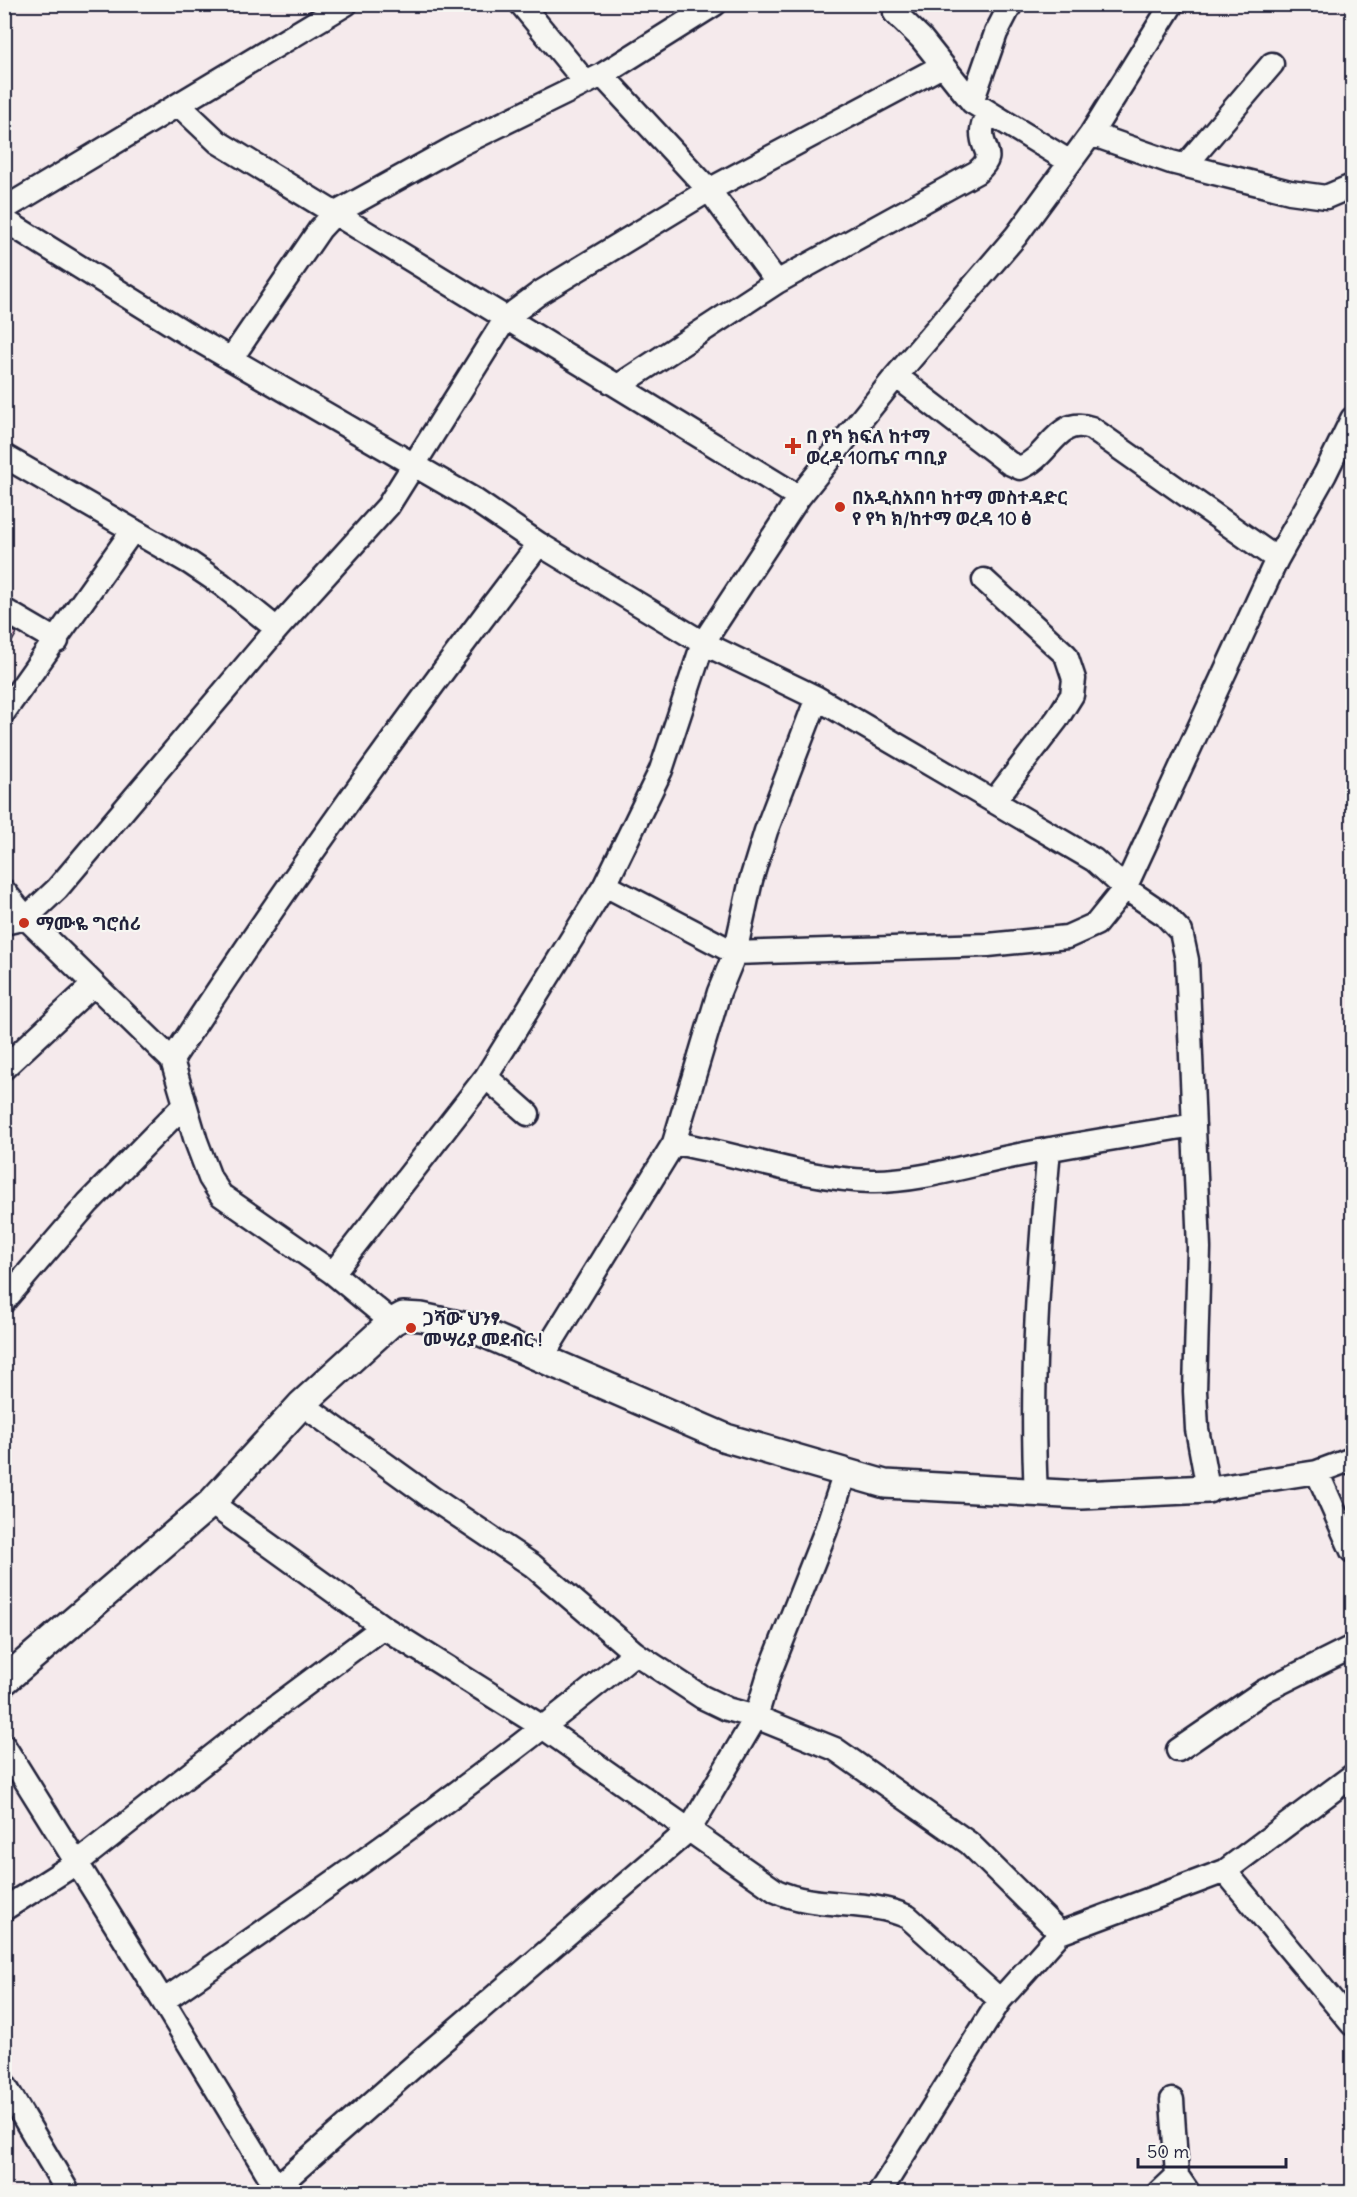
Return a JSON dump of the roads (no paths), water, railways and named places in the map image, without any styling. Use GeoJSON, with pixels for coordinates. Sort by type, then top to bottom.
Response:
{"type":"FeatureCollection","features":[{"type":"Feature","properties":{"kind":"main road"},"geometry":{"type":"LineString","coordinates":[[4,1681],[211,1503],[302,1404],[392,1322],[403,1316],[421,1317],[472,1328],[726,1438],[885,1484],[1083,1495],[1208,1489]]}},
{"type":"Feature","properties":{"kind":"street"},"geometry":{"type":"LineString","coordinates":[[4,209],[180,106],[346,4]]}},
{"type":"Feature","properties":{"kind":"street"},"geometry":{"type":"LineString","coordinates":[[521,4],[594,79],[709,190],[777,282]]}},
{"type":"Feature","properties":{"kind":"street"},"geometry":{"type":"LineString","coordinates":[[231,359],[320,229],[334,214],[455,147],[594,79],[715,4]]}},
{"type":"Feature","properties":{"kind":"street"},"geometry":{"type":"LineString","coordinates":[[618,386],[777,282],[977,172],[987,164],[989,156],[982,132],[980,107],[996,33],[1011,4]]}},
{"type":"Feature","properties":{"kind":"street"},"geometry":{"type":"LineString","coordinates":[[333,1274],[486,1077],[605,885],[661,770],[703,643],[800,497],[896,376],[1016,236],[1091,134],[1172,4]]}},
{"type":"Feature","properties":{"kind":"street"},"geometry":{"type":"LineString","coordinates":[[895,13],[921,38],[942,66],[980,107],[1070,162]]}},
{"type":"Feature","properties":{"kind":"street"},"geometry":{"type":"LineString","coordinates":[[1185,165],[1272,64]]}},
{"type":"Feature","properties":{"kind":"street"},"geometry":{"type":"LineString","coordinates":[[15,920],[57,889],[277,629],[388,506],[506,318],[541,292],[709,190],[942,66]]}},
{"type":"Feature","properties":{"kind":"street"},"geometry":{"type":"LineString","coordinates":[[180,106],[218,142],[800,497]]}},
{"type":"Feature","properties":{"kind":"street"},"geometry":{"type":"LineString","coordinates":[[1091,134],[1185,165],[1290,192],[1326,197],[1353,186]]}},
{"type":"Feature","properties":{"kind":"street"},"geometry":{"type":"LineString","coordinates":[[4,220],[231,359],[473,499],[539,544],[703,643],[817,698],[995,800],[1094,860],[1125,888],[1165,915],[1181,932],[1187,960],[1199,1248],[1195,1391],[1197,1429],[1208,1489],[1317,1472],[1353,1459]]}},
{"type":"Feature","properties":{"kind":"street"},"geometry":{"type":"LineString","coordinates":[[896,376],[1009,463],[1020,468],[1033,463],[1068,426],[1078,424],[1091,428],[1277,559]]}},
{"type":"Feature","properties":{"kind":"street"},"geometry":{"type":"LineString","coordinates":[[605,885],[735,953],[988,945],[1067,937],[1096,924],[1125,888],[1277,559],[1353,419]]}},
{"type":"Feature","properties":{"kind":"street"},"geometry":{"type":"LineString","coordinates":[[4,456],[133,530],[221,584],[277,629]]}},
{"type":"Feature","properties":{"kind":"street"},"geometry":{"type":"LineString","coordinates":[[4,712],[57,641],[133,530]]}},
{"type":"Feature","properties":{"kind":"street"},"geometry":{"type":"LineString","coordinates":[[172,1060],[384,749],[539,544]]}},
{"type":"Feature","properties":{"kind":"street"},"geometry":{"type":"LineString","coordinates":[[984,580],[1066,655],[1074,679],[1072,695],[1057,719],[995,800]]}},
{"type":"Feature","properties":{"kind":"street"},"geometry":{"type":"LineString","coordinates":[[4,609],[57,641]]}},
{"type":"Feature","properties":{"kind":"street"},"geometry":{"type":"LineString","coordinates":[[541,1359],[674,1143],[719,992],[735,953],[751,880],[766,831],[817,698]]}},
{"type":"Feature","properties":{"kind":"street"},"geometry":{"type":"LineString","coordinates":[[4,891],[15,920],[94,984],[172,1060],[210,1178],[221,1195],[333,1274],[392,1322]]}},
{"type":"Feature","properties":{"kind":"street"},"geometry":{"type":"LineString","coordinates":[[4,1068],[94,984]]}},
{"type":"Feature","properties":{"kind":"street"},"geometry":{"type":"LineString","coordinates":[[486,1077],[528,1114]]}},
{"type":"Feature","properties":{"kind":"street"},"geometry":{"type":"LineString","coordinates":[[4,1301],[88,1203],[185,1104]]}},
{"type":"Feature","properties":{"kind":"street"},"geometry":{"type":"LineString","coordinates":[[674,1143],[719,1151],[814,1174],[870,1181],[897,1180],[1049,1149],[1194,1125]]}},
{"type":"Feature","properties":{"kind":"street"},"geometry":{"type":"LineString","coordinates":[[1036,1494],[1033,1435],[1035,1361],[1040,1254],[1049,1149]]}},
{"type":"Feature","properties":{"kind":"street"},"geometry":{"type":"LineString","coordinates":[[302,1404],[432,1498],[532,1565],[635,1653],[702,1697],[727,1709],[756,1717],[835,1749],[969,1843],[1060,1932]]}},
{"type":"Feature","properties":{"kind":"street"},"geometry":{"type":"LineString","coordinates":[[1317,1472],[1353,1551]]}},
{"type":"Feature","properties":{"kind":"street"},"geometry":{"type":"LineString","coordinates":[[4,1746],[163,2001],[275,2191],[690,1829],[756,1717],[769,1674],[826,1530],[845,1473]]}},
{"type":"Feature","properties":{"kind":"street"},"geometry":{"type":"LineString","coordinates":[[211,1503],[383,1627],[544,1728],[776,1891],[792,1898],[892,1909],[908,1917],[1000,2001]]}},
{"type":"Feature","properties":{"kind":"street"},"geometry":{"type":"LineString","coordinates":[[4,1909],[78,1862],[262,1717],[383,1627]]}},
{"type":"Feature","properties":{"kind":"street"},"geometry":{"type":"LineString","coordinates":[[1178,1750],[1264,1691],[1353,1647]]}},
{"type":"Feature","properties":{"kind":"street"},"geometry":{"type":"LineString","coordinates":[[163,2001],[259,1935],[544,1728],[635,1653]]}},
{"type":"Feature","properties":{"kind":"street"},"geometry":{"type":"LineString","coordinates":[[880,2193],[1000,2001],[1060,1932],[1225,1871],[1353,1776]]}},
{"type":"Feature","properties":{"kind":"street"},"geometry":{"type":"LineString","coordinates":[[1225,1871],[1353,2024]]}},
{"type":"Feature","properties":{"kind":"street"},"geometry":{"type":"LineString","coordinates":[[4,2084],[68,2193]]}},
{"type":"Feature","properties":{"kind":"street"},"geometry":{"type":"LineString","coordinates":[[1160,2193],[1183,2185],[1173,2100]]}},
{"type":"Feature","properties":{"kind":"place","name":"በ የካ ክፍለ ከተማ ወረዳ 10ጤና ጣቢያ"},"geometry":{"type":"Point","coordinates":[793,446]}},
{"type":"Feature","properties":{"kind":"place","name":"በአዲስአበባ ከተማ መስተዳድር የ የካ ክ/ከተማ ወረዳ 10 ፅ"},"geometry":{"type":"Point","coordinates":[840,507]}},
{"type":"Feature","properties":{"kind":"place","name":"ማሙዬ ግሮሰሪ"},"geometry":{"type":"Point","coordinates":[24,923]}},
{"type":"Feature","properties":{"kind":"place","name":"ጋሻው ህንፃ መሣሪያ መደብር !"},"geometry":{"type":"Point","coordinates":[411,1328]}}]}
